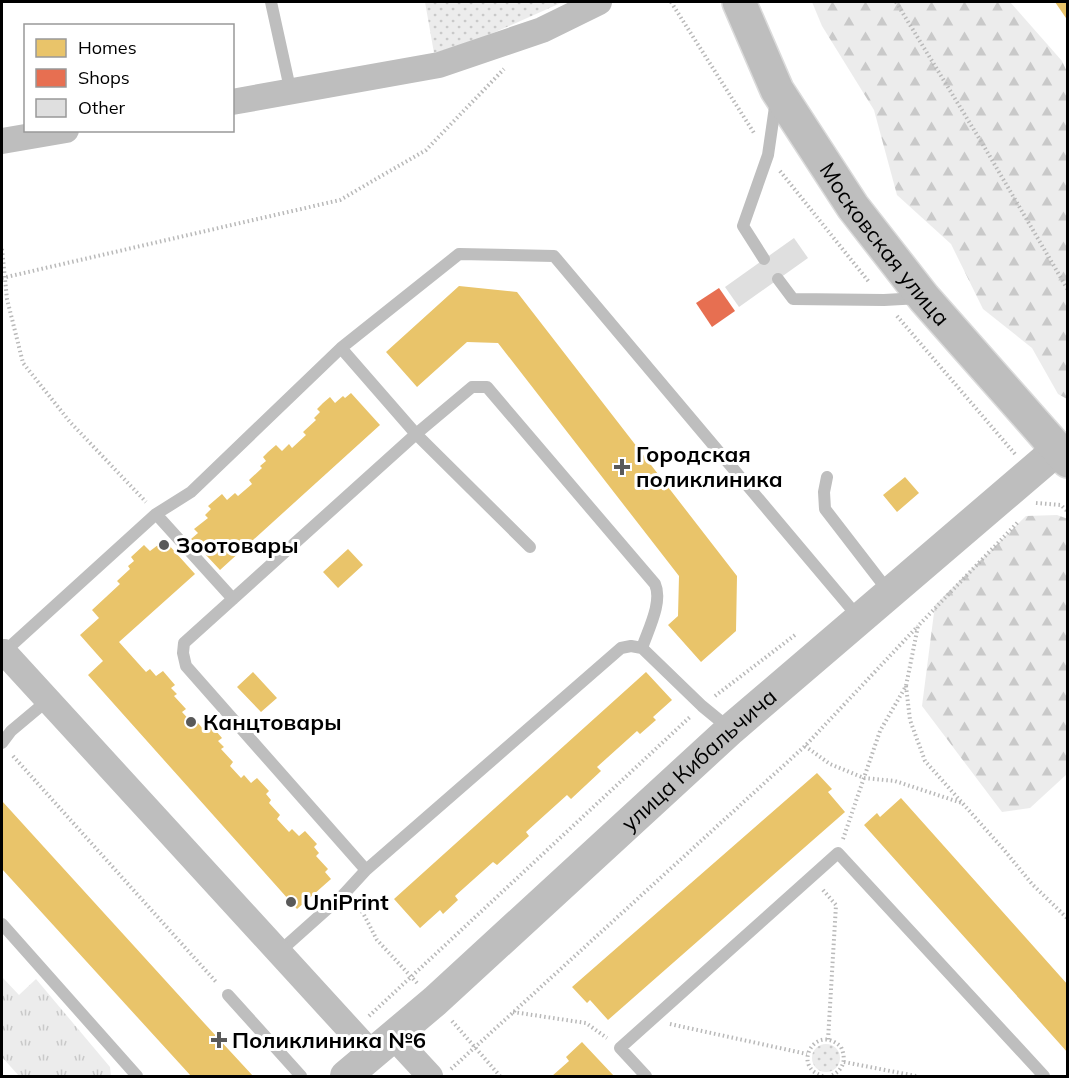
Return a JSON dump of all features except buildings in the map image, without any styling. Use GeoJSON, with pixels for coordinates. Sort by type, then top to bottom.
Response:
{"type":"FeatureCollection","features":[{"type":"Feature","properties":{"kind":"main road","name":"Московская улица"},"geometry":{"type":"LineString","coordinates":[[739,2],[777,90],[853,207],[924,298],[1062,456]]}},
{"type":"Feature","properties":{"kind":"street"},"geometry":{"type":"LineString","coordinates":[[234,102],[439,65],[542,30],[599,2]]}},
{"type":"Feature","properties":{"kind":"street"},"geometry":{"type":"LineString","coordinates":[[2,141],[54,132]]}},
{"type":"Feature","properties":{"kind":"street","name":"улица Кибальчича"},"geometry":{"type":"LineString","coordinates":[[346,1077],[435,1001],[731,729],[891,593],[1062,456]]}},
{"type":"Feature","properties":{"kind":"street"},"geometry":{"type":"LineString","coordinates":[[4,652],[279,952],[382,1045],[430,1077]]}},
{"type":"Feature","properties":{"kind":"lane"},"geometry":{"type":"LineString","coordinates":[[271,2],[291,93]]}},
{"type":"Feature","properties":{"kind":"lane"},"geometry":{"type":"LineString","coordinates":[[764,259],[743,226],[768,155],[777,90]]}},
{"type":"Feature","properties":{"kind":"lane"},"geometry":{"type":"LineString","coordinates":[[4,652],[156,514],[191,492],[341,348],[459,254],[554,256],[860,619]]}},
{"type":"Feature","properties":{"kind":"lane"},"geometry":{"type":"LineString","coordinates":[[778,279],[793,299],[924,298]]}},
{"type":"Feature","properties":{"kind":"lane"},"geometry":{"type":"LineString","coordinates":[[341,348],[416,434],[530,547]]}},
{"type":"Feature","properties":{"kind":"lane"},"geometry":{"type":"LineString","coordinates":[[366,870],[186,666],[183,653],[184,643],[416,434],[472,387],[487,387],[655,584],[658,590],[657,600],[642,648]]}},
{"type":"Feature","properties":{"kind":"lane"},"geometry":{"type":"LineString","coordinates":[[827,477],[824,492],[825,509],[891,593]]}},
{"type":"Feature","properties":{"kind":"lane"},"geometry":{"type":"LineString","coordinates":[[156,514],[233,599]]}},
{"type":"Feature","properties":{"kind":"lane"},"geometry":{"type":"LineString","coordinates":[[279,952],[344,894],[366,870],[621,648],[631,646],[642,648],[702,706],[731,729]]}},
{"type":"Feature","properties":{"kind":"lane"},"geometry":{"type":"LineString","coordinates":[[2,744],[11,731],[48,700]]}},
{"type":"Feature","properties":{"kind":"lane"},"geometry":{"type":"LineString","coordinates":[[646,1077],[620,1048],[838,853],[1044,1077]]}},
{"type":"Feature","properties":{"kind":"lane"},"geometry":{"type":"LineString","coordinates":[[2,924],[137,1077]]}},
{"type":"Feature","properties":{"kind":"lane"},"geometry":{"type":"LineString","coordinates":[[228,995],[301,1077]]}},
{"type":"Feature","properties":{"kind":"path"},"geometry":{"type":"LineString","coordinates":[[896,2],[1068,290]]}},
{"type":"Feature","properties":{"kind":"path"},"geometry":{"type":"LineString","coordinates":[[3,278],[340,200],[426,150],[509,64]]}},
{"type":"Feature","properties":{"kind":"path"},"geometry":{"type":"LineString","coordinates":[[2,249],[3,278],[23,363],[70,422],[156,514]]}},
{"type":"Feature","properties":{"kind":"path"},"geometry":{"type":"LineString","coordinates":[[1028,511],[1036,503]]}},
{"type":"Feature","properties":{"kind":"path"},"geometry":{"type":"LineString","coordinates":[[442,1077],[806,746],[1020,520]]}},
{"type":"Feature","properties":{"kind":"path"},"geometry":{"type":"LineString","coordinates":[[918,626],[906,686],[910,720],[925,761],[1032,884],[1068,919]]}},
{"type":"Feature","properties":{"kind":"path"},"geometry":{"type":"LineString","coordinates":[[838,853],[880,732],[906,686]]}},
{"type":"Feature","properties":{"kind":"path"},"geometry":{"type":"LineString","coordinates":[[806,746],[830,764],[864,778],[895,781],[963,803]]}},
{"type":"Feature","properties":{"kind":"path"},"geometry":{"type":"LineString","coordinates":[[11,754],[228,995]]}},
{"type":"Feature","properties":{"kind":"path"},"geometry":{"type":"LineString","coordinates":[[812,876],[836,905],[828,1040]]}},
{"type":"Feature","properties":{"kind":"path"},"geometry":{"type":"LineString","coordinates":[[344,894],[363,913],[377,940],[435,1001],[500,1077]]}},
{"type":"Feature","properties":{"kind":"path"},"geometry":{"type":"LineString","coordinates":[[513,1012],[586,1023],[620,1048]]}},
{"type":"Feature","properties":{"kind":"path"},"geometry":{"type":"LineString","coordinates":[[652,1020],[807,1054]]}},
{"type":"Feature","properties":{"kind":"path"},"geometry":{"type":"LineString","coordinates":[[823,1077],[811,1069],[807,1054],[817,1042],[828,1040],[841,1047],[844,1062],[839,1072],[830,1077]]}},
{"type":"Feature","properties":{"kind":"path"},"geometry":{"type":"LineString","coordinates":[[844,1062],[916,1077]]}},
{"type":"Feature","properties":{"kind":"green space"},"geometry":{"type":"Polygon","coordinates":[[[425,2],[563,2],[473,42],[434,53],[425,2]]]}},
{"type":"Feature","properties":{"kind":"green space"},"geometry":{"type":"Polygon","coordinates":[[[812,2],[1010,2],[1062,61],[1068,74],[1067,399],[1058,394],[1032,348],[983,309],[951,244],[897,195],[874,110],[822,26],[812,2]]]}},
{"type":"Feature","properties":{"kind":"green space"},"geometry":{"type":"Polygon","coordinates":[[[1057,515],[1068,519],[1067,774],[1030,808],[1002,812],[922,706],[935,605],[1026,516],[1057,515]]]}},
{"type":"Feature","properties":{"kind":"green space"},"geometry":{"type":"Polygon","coordinates":[[[2,977],[19,995],[36,979],[110,1067],[111,1076],[19,1076],[2,1057],[2,977]]]}},
{"type":"Feature","properties":{"kind":"green space"},"geometry":{"type":"Polygon","coordinates":[[[826,1044],[836,1048],[840,1058],[836,1068],[826,1072],[816,1068],[812,1058],[816,1048],[826,1044]]]}},
{"type":"Feature","properties":{"kind":"place","name":"Городская поликлиника"},"geometry":{"type":"Point","coordinates":[622,467]}},
{"type":"Feature","properties":{"kind":"place","name":"Зоотовары"},"geometry":{"type":"Point","coordinates":[164,545]}},
{"type":"Feature","properties":{"kind":"place","name":"Канцтовары"},"geometry":{"type":"Point","coordinates":[191,722]}},
{"type":"Feature","properties":{"kind":"place","name":"UniPrint"},"geometry":{"type":"Point","coordinates":[291,902]}},
{"type":"Feature","properties":{"kind":"place","name":"Поликлиника №6"},"geometry":{"type":"Point","coordinates":[219,1040]}}]}
